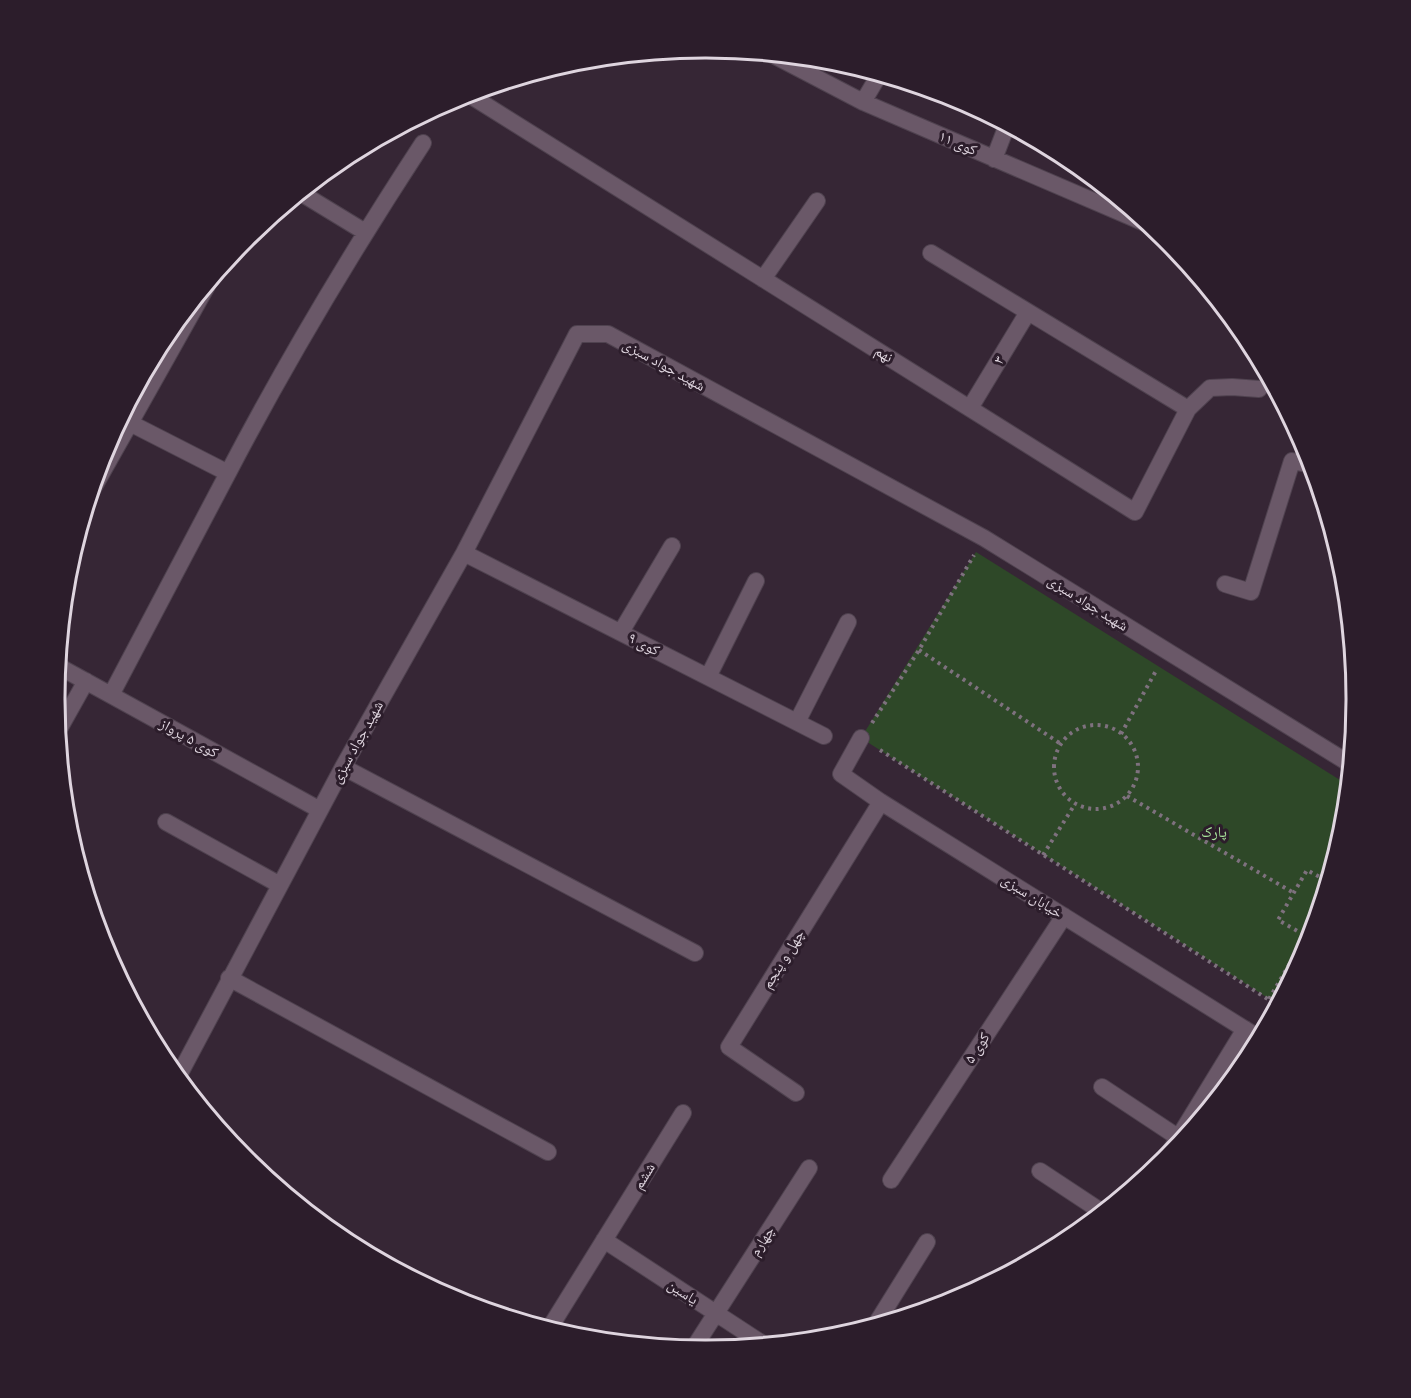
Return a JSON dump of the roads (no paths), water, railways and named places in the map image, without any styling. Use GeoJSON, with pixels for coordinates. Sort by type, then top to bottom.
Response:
{"type":"FeatureCollection","features":[{"type":"Feature","properties":{"kind":"street","name":"کوی ۱۱"},"geometry":{"type":"LineString","coordinates":[[791,64],[863,102],[994,159],[1114,206]]}},
{"type":"Feature","properties":{"kind":"street"},"geometry":{"type":"LineString","coordinates":[[863,102],[875,81]]}},
{"type":"Feature","properties":{"kind":"street","name":"نهم"},"geometry":{"type":"LineString","coordinates":[[478,100],[1135,512],[1188,409],[1210,388],[1259,389]]}},
{"type":"Feature","properties":{"kind":"street"},"geometry":{"type":"LineString","coordinates":[[994,159],[1004,133]]}},
{"type":"Feature","properties":{"kind":"street"},"geometry":{"type":"LineString","coordinates":[[111,695],[261,410],[365,232],[423,142]]}},
{"type":"Feature","properties":{"kind":"street"},"geometry":{"type":"LineString","coordinates":[[308,197],[365,232]]}},
{"type":"Feature","properties":{"kind":"street"},"geometry":{"type":"LineString","coordinates":[[764,279],[817,201]]}},
{"type":"Feature","properties":{"kind":"street"},"geometry":{"type":"LineString","coordinates":[[931,253],[1188,409]]}},
{"type":"Feature","properties":{"kind":"street","name":"۳"},"geometry":{"type":"LineString","coordinates":[[970,408],[1028,312]]}},
{"type":"Feature","properties":{"kind":"street"},"geometry":{"type":"LineString","coordinates":[[120,441],[183,329]]}},
{"type":"Feature","properties":{"kind":"street","name":"شهید جواد سبزی"},"geometry":{"type":"LineString","coordinates":[[182,1068],[343,767],[464,553],[578,334],[609,334],[984,538],[1343,760]]}},
{"type":"Feature","properties":{"kind":"street"},"geometry":{"type":"LineString","coordinates":[[130,423],[228,473]]}},
{"type":"Feature","properties":{"kind":"street"},"geometry":{"type":"LineString","coordinates":[[1225,584],[1251,592],[1292,461],[1300,463]]}},
{"type":"Feature","properties":{"kind":"street"},"geometry":{"type":"LineString","coordinates":[[621,632],[672,546]]}},
{"type":"Feature","properties":{"kind":"street","name":"کوی ۹"},"geometry":{"type":"LineString","coordinates":[[464,553],[825,736]]}},
{"type":"Feature","properties":{"kind":"street"},"geometry":{"type":"LineString","coordinates":[[708,677],[756,581]]}},
{"type":"Feature","properties":{"kind":"street"},"geometry":{"type":"LineString","coordinates":[[797,722],[848,622]]}},
{"type":"Feature","properties":{"kind":"street","name":"کوی ۵ پرواز"},"geometry":{"type":"LineString","coordinates":[[66,670],[320,810]]}},
{"type":"Feature","properties":{"kind":"street"},"geometry":{"type":"LineString","coordinates":[[65,718],[86,681]]}},
{"type":"Feature","properties":{"kind":"street","name":"خیابان سبزی"},"geometry":{"type":"LineString","coordinates":[[861,738],[841,774],[881,802],[1252,1033]]}},
{"type":"Feature","properties":{"kind":"street"},"geometry":{"type":"LineString","coordinates":[[343,767],[695,953]]}},
{"type":"Feature","properties":{"kind":"street","name":"چهل و پنجم"},"geometry":{"type":"LineString","coordinates":[[796,1093],[729,1047],[881,802]]}},
{"type":"Feature","properties":{"kind":"street"},"geometry":{"type":"LineString","coordinates":[[166,822],[280,885]]}},
{"type":"Feature","properties":{"kind":"street","name":"کوی ۵"},"geometry":{"type":"LineString","coordinates":[[891,1180],[1064,915]]}},
{"type":"Feature","properties":{"kind":"street"},"geometry":{"type":"LineString","coordinates":[[230,978],[548,1152]]}},
{"type":"Feature","properties":{"kind":"street"},"geometry":{"type":"LineString","coordinates":[[1214,1089],[1246,1041]]}},
{"type":"Feature","properties":{"kind":"street"},"geometry":{"type":"LineString","coordinates":[[1102,1087],[1174,1135]]}},
{"type":"Feature","properties":{"kind":"street","name":"ششم"},"geometry":{"type":"LineString","coordinates":[[554,1321],[683,1113]]}},
{"type":"Feature","properties":{"kind":"street","name":"چهارم"},"geometry":{"type":"LineString","coordinates":[[699,1340],[808,1168]]}},
{"type":"Feature","properties":{"kind":"street"},"geometry":{"type":"LineString","coordinates":[[1040,1171],[1095,1207]]}},
{"type":"Feature","properties":{"kind":"street","name":"یاسین"},"geometry":{"type":"LineString","coordinates":[[604,1240],[753,1337]]}},
{"type":"Feature","properties":{"kind":"street"},"geometry":{"type":"LineString","coordinates":[[882,1315],[927,1242]]}},
{"type":"Feature","properties":{"kind":"park label","name":"پارک"},"geometry":{"type":"Point","coordinates":[1214,832]}}]}
